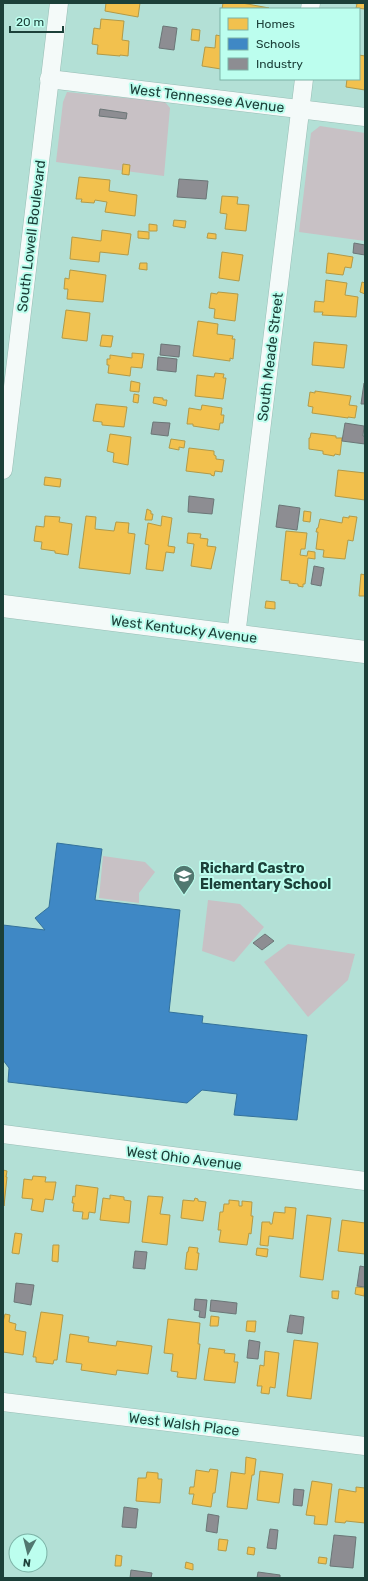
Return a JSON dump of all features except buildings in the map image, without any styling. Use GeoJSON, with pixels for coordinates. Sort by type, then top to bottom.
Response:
{"type":"FeatureCollection","features":[{"type":"Feature","properties":{"kind":"street","name":"South Lowell Boulevard"},"geometry":{"type":"LineString","coordinates":[[3,470],[59,3]]}},
{"type":"Feature","properties":{"kind":"street","name":"West Tennessee Avenue"},"geometry":{"type":"LineString","coordinates":[[49,80],[365,117]]}},
{"type":"Feature","properties":{"kind":"street","name":"South Meade Street"},"geometry":{"type":"LineString","coordinates":[[236,636],[304,80]]}},
{"type":"Feature","properties":{"kind":"street","name":"West Kentucky Avenue"},"geometry":{"type":"LineString","coordinates":[[3,606],[365,652]]}},
{"type":"Feature","properties":{"kind":"street","name":"West Ohio Avenue"},"geometry":{"type":"LineString","coordinates":[[3,1134],[365,1181]]}},
{"type":"Feature","properties":{"kind":"street","name":"West Walsh Place"},"geometry":{"type":"LineString","coordinates":[[3,1402],[365,1446]]}},
{"type":"Feature","properties":{"kind":"shaded area"},"geometry":{"type":"Polygon","coordinates":[[[67,92],[165,102],[170,108],[164,176],[56,162],[63,102],[67,92]]]}},
{"type":"Feature","properties":{"kind":"shaded area"},"geometry":{"type":"Polygon","coordinates":[[[320,126],[365,133],[365,241],[299,232],[311,133],[320,126]]]}},
{"type":"Feature","properties":{"kind":"shaded area"},"geometry":{"type":"Polygon","coordinates":[[[103,856],[145,862],[155,872],[139,893],[139,903],[99,898],[103,856]]]}},
{"type":"Feature","properties":{"kind":"shaded area"},"geometry":{"type":"Polygon","coordinates":[[[208,900],[240,904],[264,927],[234,962],[202,951],[208,900]]]}},
{"type":"Feature","properties":{"kind":"shaded area"},"geometry":{"type":"Polygon","coordinates":[[[288,944],[355,954],[348,980],[308,1017],[264,962],[288,944]]]}},
{"type":"Feature","properties":{"kind":"place","name":"Richard Castro Elementary School"},"geometry":{"type":"Point","coordinates":[184,896]}}]}
